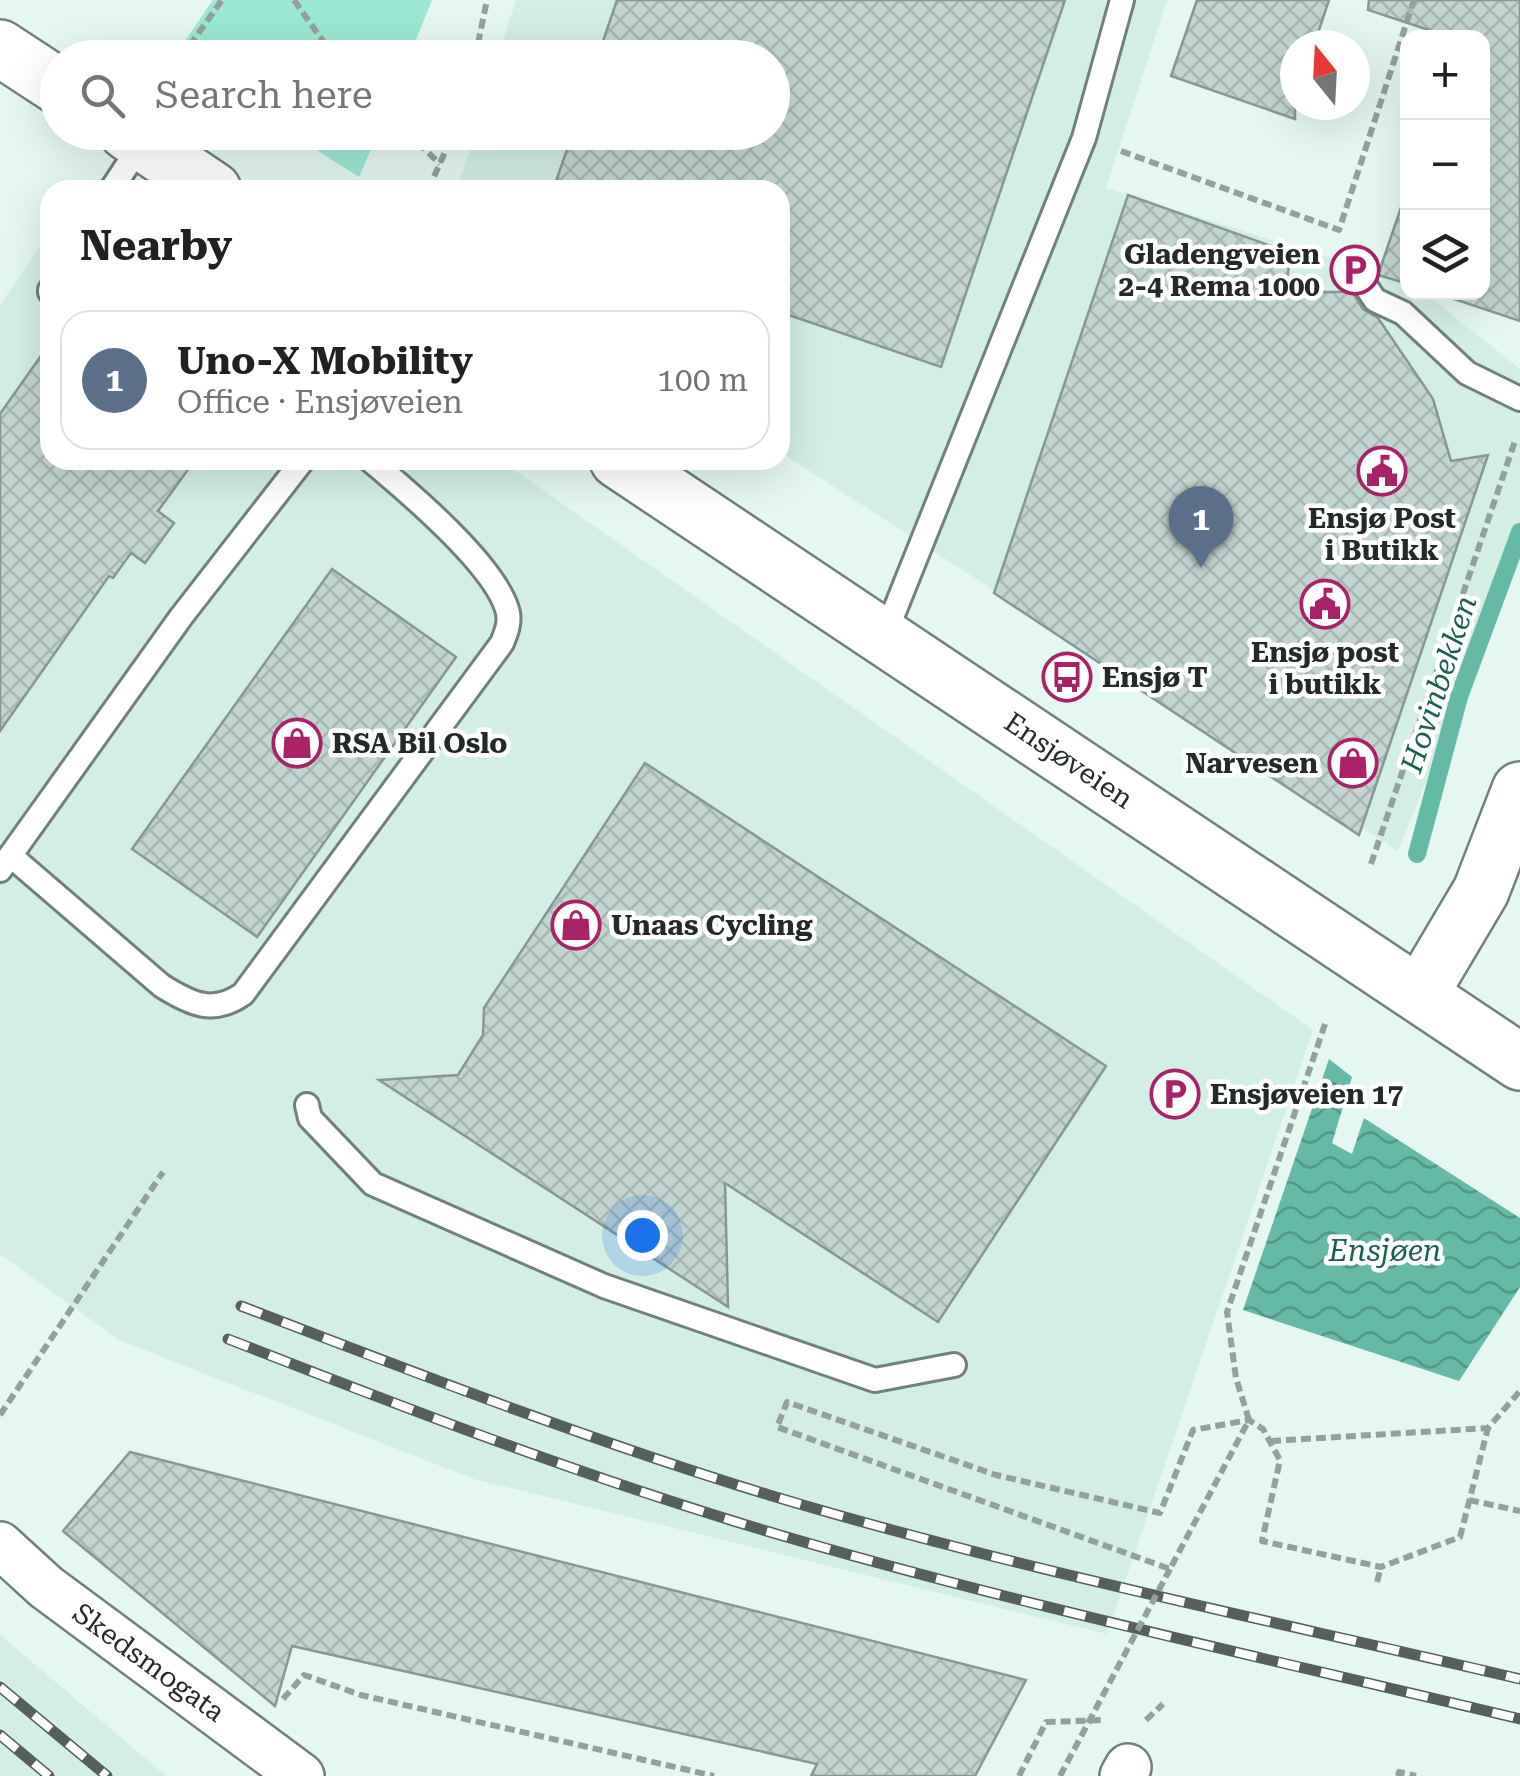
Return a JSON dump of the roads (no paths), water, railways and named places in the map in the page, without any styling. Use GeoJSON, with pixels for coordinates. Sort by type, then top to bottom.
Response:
{"type":"FeatureCollection","features":[{"type":"Feature","properties":{"kind":"main road"},"geometry":{"type":"LineString","coordinates":[[0,48],[40,74]]}},
{"type":"Feature","properties":{"kind":"main road"},"geometry":{"type":"LineString","coordinates":[[152,150],[198,180]]}},
{"type":"Feature","properties":{"kind":"main road","name":"Ensjøveien"},"geometry":{"type":"LineString","coordinates":[[633,470],[1520,1062]]}},
{"type":"Feature","properties":{"kind":"main road"},"geometry":{"type":"LineString","coordinates":[[1420,994],[1481,891],[1520,790]]}},
{"type":"Feature","properties":{"kind":"street","name":"Skedsmogata"},"geometry":{"type":"LineString","coordinates":[[0,1545],[46,1587],[301,1776]]}},
{"type":"Feature","properties":{"kind":"lane"},"geometry":{"type":"LineString","coordinates":[[884,637],[1084,138],[1122,0]]}},
{"type":"Feature","properties":{"kind":"lane"},"geometry":{"type":"LineString","coordinates":[[115,180],[129,150]]}},
{"type":"Feature","properties":{"kind":"lane"},"geometry":{"type":"LineString","coordinates":[[1355,270],[1375,300],[1402,313],[1467,373],[1520,399]]}},
{"type":"Feature","properties":{"kind":"lane"},"geometry":{"type":"LineString","coordinates":[[295,470],[181,618],[6,863],[186,1001],[221,1006],[244,994],[502,644],[508,627],[503,601],[466,550],[422,503],[382,470]]}},
{"type":"Feature","properties":{"kind":"lane"},"geometry":{"type":"LineString","coordinates":[[308,1105],[310,1118],[373,1184],[604,1286],[875,1380],[954,1364]]}},
{"type":"Feature","properties":{"kind":"water","name":"Ensjøen"},"geometry":{"type":"Polygon","coordinates":[[[1329,1059],[1352,1077],[1332,1143],[1352,1154],[1364,1118],[1520,1218],[1520,1287],[1459,1381],[1243,1310],[1329,1059]]]}},
{"type":"Feature","properties":{"kind":"waterway","name":"Hovinbekken"},"geometry":{"type":"LineString","coordinates":[[1417,854],[1459,697],[1520,532]]}},
{"type":"Feature","properties":{"kind":"railway"},"geometry":{"type":"LineString","coordinates":[[241,1306],[569,1429],[769,1495],[955,1547],[1520,1679]]}},
{"type":"Feature","properties":{"kind":"railway"},"geometry":{"type":"LineString","coordinates":[[228,1339],[561,1464],[763,1530],[1045,1606],[1520,1719]]}},
{"type":"Feature","properties":{"kind":"railway"},"geometry":{"type":"LineString","coordinates":[[0,1687],[107,1776]]}},
{"type":"Feature","properties":{"kind":"railway"},"geometry":{"type":"LineString","coordinates":[[0,1735],[49,1776]]}},
{"type":"Feature","properties":{"kind":"place","name":"Gladengveien 2-4 Rema 1000"},"geometry":{"type":"Point","coordinates":[1355,270]}},
{"type":"Feature","properties":{"kind":"place","name":"Ensjø Post i Butikk"},"geometry":{"type":"Point","coordinates":[1382,471]}},
{"type":"Feature","properties":{"kind":"place","name":"Uno-X Mobility"},"geometry":{"type":"Point","coordinates":[1201,568]}},
{"type":"Feature","properties":{"kind":"place","name":"Ensjø post i butikk"},"geometry":{"type":"Point","coordinates":[1325,604]}},
{"type":"Feature","properties":{"kind":"place","name":"Ensjø T"},"geometry":{"type":"Point","coordinates":[1067,677]}},
{"type":"Feature","properties":{"kind":"place","name":"RSA Bil Oslo"},"geometry":{"type":"Point","coordinates":[297,743]}},
{"type":"Feature","properties":{"kind":"place","name":"Narvesen"},"geometry":{"type":"Point","coordinates":[1353,763]}},
{"type":"Feature","properties":{"kind":"place","name":"Unaas Cycling"},"geometry":{"type":"Point","coordinates":[576,925]}},
{"type":"Feature","properties":{"kind":"place","name":"Ensjøveien 17"},"geometry":{"type":"Point","coordinates":[1175,1094]}}]}
